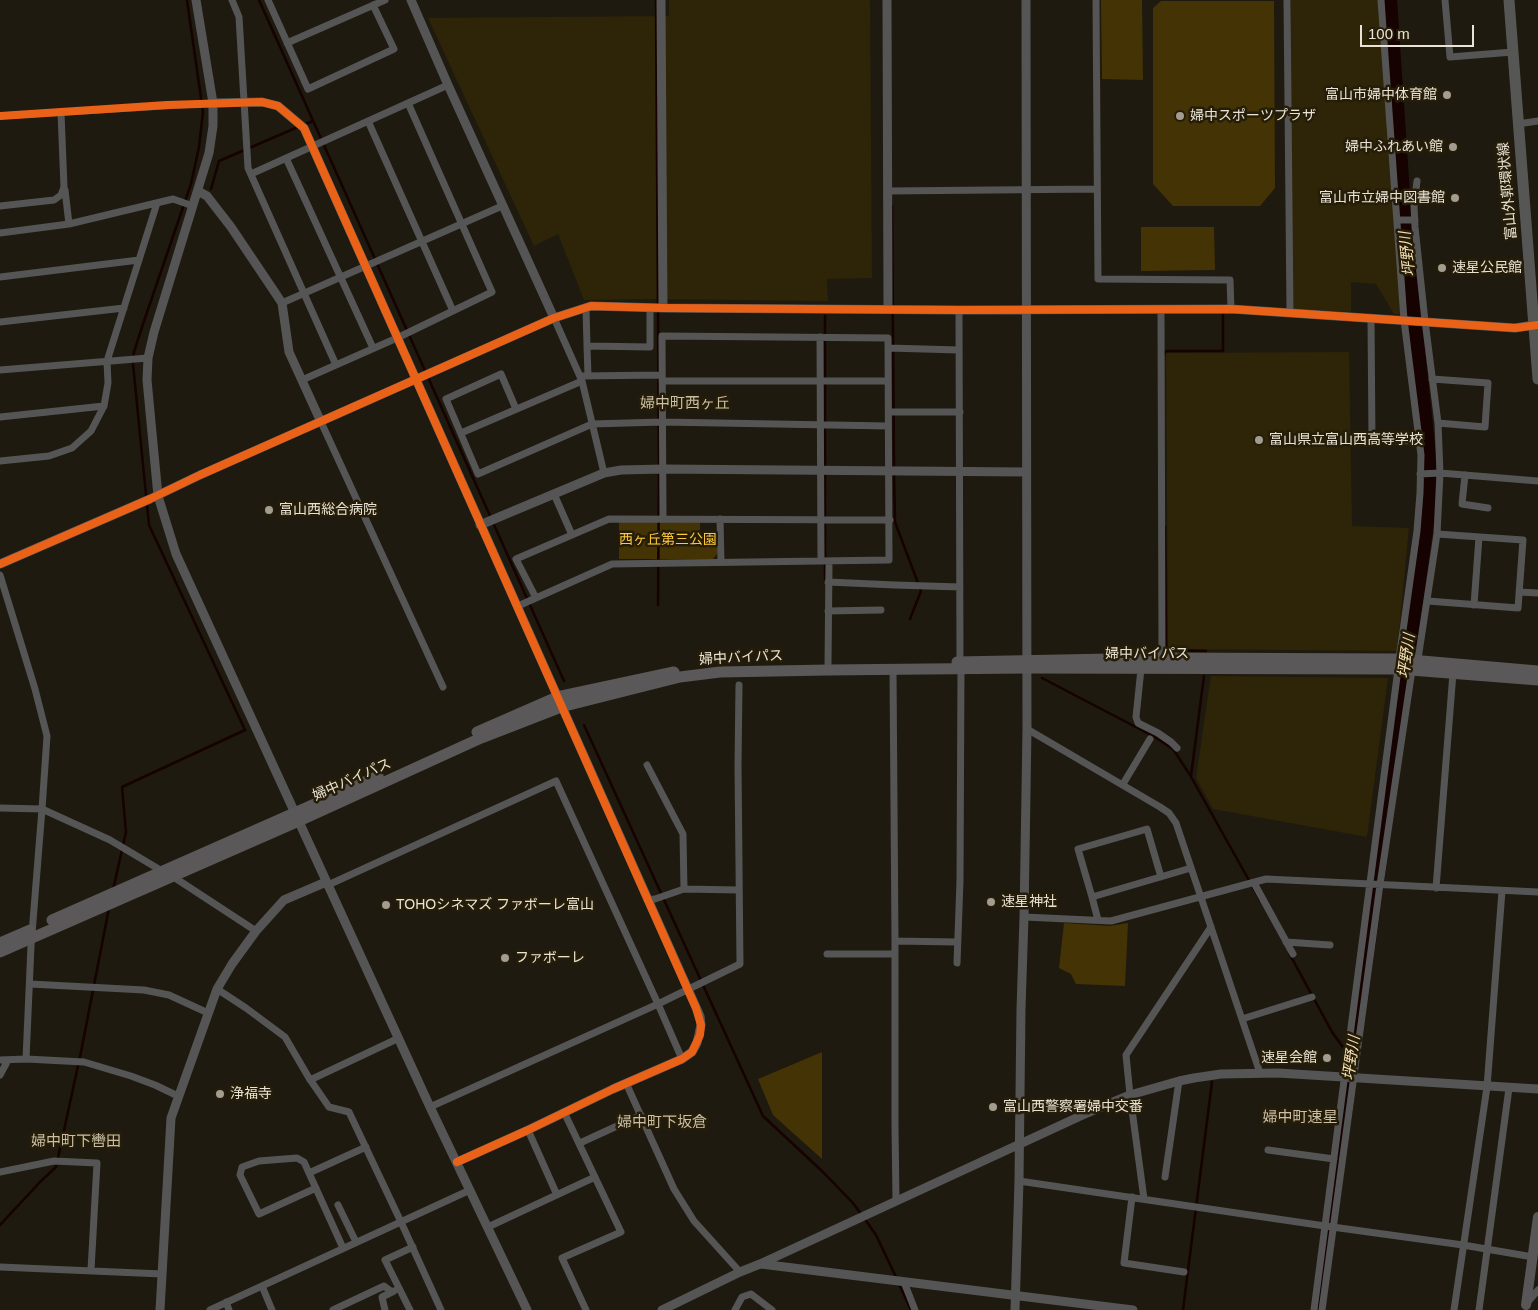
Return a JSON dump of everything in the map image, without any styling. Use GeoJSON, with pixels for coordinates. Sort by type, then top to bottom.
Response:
{"type":"FeatureCollection","features":[{"type":"Feature","properties":{"kind":"highway","name":"婦中バイパス"},"geometry":{"type":"LineString","coordinates":[[559,702],[680,677],[720,672],[894,670],[1162,658],[1399,664]]}},
{"type":"Feature","properties":{"kind":"highway","name":"婦中バイパス"},"geometry":{"type":"LineString","coordinates":[[0,943],[32,933],[559,702],[658,674],[701,667],[828,664],[961,666]]}},
{"type":"Feature","properties":{"kind":"highway","name":"婦中バイパス"},"geometry":{"type":"LineString","coordinates":[[1026,664],[1141,669],[1415,664],[1538,671]]}},
{"type":"Feature","properties":{"kind":"highway","name":"婦中バイパス"},"geometry":{"type":"LineString","coordinates":[[1415,664],[1453,673],[1538,680]]}},
{"type":"Feature","properties":{"kind":"highway","name":"婦中バイパス"},"geometry":{"type":"LineString","coordinates":[[0,952],[32,933]]}},
{"type":"Feature","properties":{"kind":"main road","name":"富山外郭環状線"},"geometry":{"type":"LineString","coordinates":[[1509,0],[1536,325],[1538,379]]}},
{"type":"Feature","properties":{"kind":"main road"},"geometry":{"type":"LineString","coordinates":[[1524,1308],[1538,1217]]}},
{"type":"Feature","properties":{"kind":"street"},"geometry":{"type":"LineString","coordinates":[[196,0],[213,103],[213,126],[210,153],[154,332],[148,358],[148,397],[158,496],[176,554],[430,1107],[527,1310]]}},
{"type":"Feature","properties":{"kind":"street"},"geometry":{"type":"LineString","coordinates":[[232,0],[239,17],[248,168],[336,365]]}},
{"type":"Feature","properties":{"kind":"street"},"geometry":{"type":"LineString","coordinates":[[268,0],[308,89],[394,49],[373,5]]}},
{"type":"Feature","properties":{"kind":"street"},"geometry":{"type":"LineString","coordinates":[[287,43],[385,0]]}},
{"type":"Feature","properties":{"kind":"street"},"geometry":{"type":"LineString","coordinates":[[411,0],[502,206],[583,378],[604,473]]}},
{"type":"Feature","properties":{"kind":"street"},"geometry":{"type":"LineString","coordinates":[[661,0],[663,308]]}},
{"type":"Feature","properties":{"kind":"street"},"geometry":{"type":"LineString","coordinates":[[887,0],[888,309]]}},
{"type":"Feature","properties":{"kind":"street"},"geometry":{"type":"LineString","coordinates":[[1015,1310],[1027,729],[1026,0]]}},
{"type":"Feature","properties":{"kind":"street"},"geometry":{"type":"LineString","coordinates":[[1096,0],[1098,279],[1230,280],[1231,309]]}},
{"type":"Feature","properties":{"kind":"street"},"geometry":{"type":"LineString","coordinates":[[1287,0],[1290,312]]}},
{"type":"Feature","properties":{"kind":"street"},"geometry":{"type":"LineString","coordinates":[[1314,1310],[1417,531],[1420,474],[1420,441],[1404,320],[1381,0]]}},
{"type":"Feature","properties":{"kind":"street"},"geometry":{"type":"LineString","coordinates":[[1445,0],[1450,57],[1513,52]]}},
{"type":"Feature","properties":{"kind":"street"},"geometry":{"type":"LineString","coordinates":[[251,174],[448,85]]}},
{"type":"Feature","properties":{"kind":"street"},"geometry":{"type":"LineString","coordinates":[[0,116],[243,101],[262,102],[278,106],[304,128],[700,1016],[701,1025],[697,1043],[692,1052],[682,1059],[457,1162]]}},
{"type":"Feature","properties":{"kind":"street"},"geometry":{"type":"LineString","coordinates":[[302,380],[397,338],[492,292],[408,103]]}},
{"type":"Feature","properties":{"kind":"street"},"geometry":{"type":"LineString","coordinates":[[61,113],[64,187],[69,224]]}},
{"type":"Feature","properties":{"kind":"street"},"geometry":{"type":"LineString","coordinates":[[368,121],[453,311]]}},
{"type":"Feature","properties":{"kind":"street"},"geometry":{"type":"LineString","coordinates":[[1518,124],[1538,121]]}},
{"type":"Feature","properties":{"kind":"street"},"geometry":{"type":"LineString","coordinates":[[286,158],[373,348]]}},
{"type":"Feature","properties":{"kind":"street"},"geometry":{"type":"LineString","coordinates":[[1322,1310],[1380,885],[1415,664],[1428,601],[1437,534],[1440,473],[1438,423],[1415,220],[1414,206],[1417,180]]}},
{"type":"Feature","properties":{"kind":"street"},"geometry":{"type":"LineString","coordinates":[[0,206],[54,200],[61,195],[64,187]]}},
{"type":"Feature","properties":{"kind":"street"},"geometry":{"type":"LineString","coordinates":[[888,191],[1097,189]]}},
{"type":"Feature","properties":{"kind":"street"},"geometry":{"type":"LineString","coordinates":[[198,191],[207,196],[231,227],[282,303],[289,352],[443,687]]}},
{"type":"Feature","properties":{"kind":"street"},"geometry":{"type":"LineString","coordinates":[[0,233],[69,224],[173,199],[193,206]]}},
{"type":"Feature","properties":{"kind":"street"},"geometry":{"type":"LineString","coordinates":[[0,462],[49,456],[72,448],[90,431],[104,406],[108,383],[107,361],[157,202]]}},
{"type":"Feature","properties":{"kind":"street"},"geometry":{"type":"LineString","coordinates":[[282,303],[502,206]]}},
{"type":"Feature","properties":{"kind":"street"},"geometry":{"type":"LineString","coordinates":[[1397,220],[1415,220]]}},
{"type":"Feature","properties":{"kind":"street"},"geometry":{"type":"LineString","coordinates":[[0,277],[139,260]]}},
{"type":"Feature","properties":{"kind":"street"},"geometry":{"type":"LineString","coordinates":[[0,564],[158,496],[200,475],[554,318],[591,306],[959,310],[1231,309],[1515,328],[1536,325]]}},
{"type":"Feature","properties":{"kind":"street"},"geometry":{"type":"LineString","coordinates":[[0,322],[124,308]]}},
{"type":"Feature","properties":{"kind":"street"},"geometry":{"type":"LineString","coordinates":[[583,378],[587,346],[586,308]]}},
{"type":"Feature","properties":{"kind":"street"},"geometry":{"type":"LineString","coordinates":[[587,346],[650,347],[650,308]]}},
{"type":"Feature","properties":{"kind":"street"},"geometry":{"type":"LineString","coordinates":[[957,963],[960,881],[961,666],[959,310]]}},
{"type":"Feature","properties":{"kind":"street"},"geometry":{"type":"LineString","coordinates":[[1160,310],[1162,658]]}},
{"type":"Feature","properties":{"kind":"street"},"geometry":{"type":"LineString","coordinates":[[1371,318],[1372,440]]}},
{"type":"Feature","properties":{"kind":"street"},"geometry":{"type":"LineString","coordinates":[[518,606],[612,564],[889,560],[888,338],[662,336],[664,518]]}},
{"type":"Feature","properties":{"kind":"street"},"geometry":{"type":"LineString","coordinates":[[820,337],[821,561]]}},
{"type":"Feature","properties":{"kind":"street"},"geometry":{"type":"LineString","coordinates":[[888,348],[959,350]]}},
{"type":"Feature","properties":{"kind":"street"},"geometry":{"type":"LineString","coordinates":[[0,370],[148,358]]}},
{"type":"Feature","properties":{"kind":"street"},"geometry":{"type":"LineString","coordinates":[[516,409],[501,374],[446,399],[478,474],[592,424],[662,422],[888,426]]}},
{"type":"Feature","properties":{"kind":"street"},"geometry":{"type":"LineString","coordinates":[[461,433],[583,378],[888,381]]}},
{"type":"Feature","properties":{"kind":"street"},"geometry":{"type":"LineString","coordinates":[[1432,379],[1488,383],[1485,427],[1438,423]]}},
{"type":"Feature","properties":{"kind":"street"},"geometry":{"type":"LineString","coordinates":[[0,417],[104,406]]}},
{"type":"Feature","properties":{"kind":"street"},"geometry":{"type":"LineString","coordinates":[[889,412],[960,412]]}},
{"type":"Feature","properties":{"kind":"street"},"geometry":{"type":"LineString","coordinates":[[1354,440],[1420,441]]}},
{"type":"Feature","properties":{"kind":"street"},"geometry":{"type":"LineString","coordinates":[[480,525],[604,473],[621,470],[1026,472]]}},
{"type":"Feature","properties":{"kind":"street"},"geometry":{"type":"LineString","coordinates":[[1420,474],[1440,473],[1538,481]]}},
{"type":"Feature","properties":{"kind":"street"},"geometry":{"type":"LineString","coordinates":[[1465,475],[1462,504],[1488,508]]}},
{"type":"Feature","properties":{"kind":"street"},"geometry":{"type":"LineString","coordinates":[[554,494],[572,535]]}},
{"type":"Feature","properties":{"kind":"street"},"geometry":{"type":"LineString","coordinates":[[536,598],[516,559],[609,519],[890,520]]}},
{"type":"Feature","properties":{"kind":"street"},"geometry":{"type":"LineString","coordinates":[[720,519],[721,562]]}},
{"type":"Feature","properties":{"kind":"street"},"geometry":{"type":"LineString","coordinates":[[1428,601],[1518,608],[1523,540],[1437,534]]}},
{"type":"Feature","properties":{"kind":"street"},"geometry":{"type":"LineString","coordinates":[[1474,605],[1479,537]]}},
{"type":"Feature","properties":{"kind":"street"},"geometry":{"type":"LineString","coordinates":[[828,566],[828,664]]}},
{"type":"Feature","properties":{"kind":"street"},"geometry":{"type":"LineString","coordinates":[[0,575],[35,689],[47,736],[32,933],[26,1059]]}},
{"type":"Feature","properties":{"kind":"street"},"geometry":{"type":"LineString","coordinates":[[828,582],[960,587]]}},
{"type":"Feature","properties":{"kind":"street"},"geometry":{"type":"LineString","coordinates":[[1519,592],[1538,593]]}},
{"type":"Feature","properties":{"kind":"street"},"geometry":{"type":"LineString","coordinates":[[828,611],[881,610]]}},
{"type":"Feature","properties":{"kind":"street"},"geometry":{"type":"LineString","coordinates":[[1141,669],[1136,716],[1138,723],[1158,733],[1172,742],[1177,748]]}},
{"type":"Feature","properties":{"kind":"street"},"geometry":{"type":"LineString","coordinates":[[894,670],[896,1201]]}},
{"type":"Feature","properties":{"kind":"street"},"geometry":{"type":"LineString","coordinates":[[1436,888],[1453,673]]}},
{"type":"Feature","properties":{"kind":"street"},"geometry":{"type":"LineString","coordinates":[[430,1107],[658,1004],[740,964],[738,890],[739,686]]}},
{"type":"Feature","properties":{"kind":"street"},"geometry":{"type":"LineString","coordinates":[[1027,729],[1123,784],[1169,813],[1176,823],[1260,1073]]}},
{"type":"Feature","properties":{"kind":"street"},"geometry":{"type":"LineString","coordinates":[[1123,784],[1150,739]]}},
{"type":"Feature","properties":{"kind":"street"},"geometry":{"type":"LineString","coordinates":[[647,766],[682,834],[684,889]]}},
{"type":"Feature","properties":{"kind":"street"},"geometry":{"type":"LineString","coordinates":[[160,1310],[171,1118],[217,989],[256,930],[284,900],[327,884],[556,781],[682,1059]]}},
{"type":"Feature","properties":{"kind":"street"},"geometry":{"type":"LineString","coordinates":[[0,808],[42,809],[110,840],[167,873],[256,930]]}},
{"type":"Feature","properties":{"kind":"street"},"geometry":{"type":"LineString","coordinates":[[1098,920],[1078,849],[1147,829],[1161,877]]}},
{"type":"Feature","properties":{"kind":"street"},"geometry":{"type":"LineString","coordinates":[[1092,898],[1191,868]]}},
{"type":"Feature","properties":{"kind":"street"},"geometry":{"type":"LineString","coordinates":[[1024,917],[1111,921],[1266,879],[1538,892]]}},
{"type":"Feature","properties":{"kind":"street"},"geometry":{"type":"LineString","coordinates":[[1254,883],[1293,954]]}},
{"type":"Feature","properties":{"kind":"street"},"geometry":{"type":"LineString","coordinates":[[647,900],[684,889],[738,890]]}},
{"type":"Feature","properties":{"kind":"street"},"geometry":{"type":"LineString","coordinates":[[1454,1310],[1487,1087],[1502,891]]}},
{"type":"Feature","properties":{"kind":"street"},"geometry":{"type":"LineString","coordinates":[[1144,1199],[1126,1055],[1210,928]]}},
{"type":"Feature","properties":{"kind":"street"},"geometry":{"type":"LineString","coordinates":[[895,941],[957,942]]}},
{"type":"Feature","properties":{"kind":"street"},"geometry":{"type":"LineString","coordinates":[[1286,942],[1330,945]]}},
{"type":"Feature","properties":{"kind":"street"},"geometry":{"type":"LineString","coordinates":[[827,954],[895,954]]}},
{"type":"Feature","properties":{"kind":"street"},"geometry":{"type":"LineString","coordinates":[[30,984],[144,990],[169,995],[208,1013]]}},
{"type":"Feature","properties":{"kind":"street"},"geometry":{"type":"LineString","coordinates":[[217,989],[285,1037],[310,1080],[329,1106],[349,1112],[441,1310]]}},
{"type":"Feature","properties":{"kind":"street"},"geometry":{"type":"LineString","coordinates":[[1242,1019],[1312,997]]}},
{"type":"Feature","properties":{"kind":"street"},"geometry":{"type":"LineString","coordinates":[[310,1080],[399,1038]]}},
{"type":"Feature","properties":{"kind":"street"},"geometry":{"type":"LineString","coordinates":[[0,1060],[26,1059],[84,1062],[131,1076],[178,1096]]}},
{"type":"Feature","properties":{"kind":"street"},"geometry":{"type":"LineString","coordinates":[[0,1075],[8,1060]]}},
{"type":"Feature","properties":{"kind":"street"},"geometry":{"type":"LineString","coordinates":[[667,1309],[740,1272],[1019,1146],[1087,1113],[1130,1095],[1179,1081],[1221,1074],[1278,1073],[1538,1089]]}},
{"type":"Feature","properties":{"kind":"street"},"geometry":{"type":"LineString","coordinates":[[1165,1177],[1179,1081]]}},
{"type":"Feature","properties":{"kind":"street"},"geometry":{"type":"LineString","coordinates":[[626,1083],[674,1189],[694,1220],[740,1272]]}},
{"type":"Feature","properties":{"kind":"street"},"geometry":{"type":"LineString","coordinates":[[1479,1310],[1509,1088]]}},
{"type":"Feature","properties":{"kind":"street"},"geometry":{"type":"LineString","coordinates":[[564,1112],[621,1232],[562,1258],[586,1310]]}},
{"type":"Feature","properties":{"kind":"street"},"geometry":{"type":"LineString","coordinates":[[580,1143],[641,1115]]}},
{"type":"Feature","properties":{"kind":"street"},"geometry":{"type":"LineString","coordinates":[[528,1130],[556,1194]]}},
{"type":"Feature","properties":{"kind":"street"},"geometry":{"type":"LineString","coordinates":[[309,1173],[366,1147]]}},
{"type":"Feature","properties":{"kind":"street"},"geometry":{"type":"LineString","coordinates":[[1268,1150],[1334,1159]]}},
{"type":"Feature","properties":{"kind":"street"},"geometry":{"type":"LineString","coordinates":[[316,1188],[259,1214],[240,1175],[242,1167],[259,1160],[297,1158],[304,1162],[316,1188],[343,1248]]}},
{"type":"Feature","properties":{"kind":"street"},"geometry":{"type":"LineString","coordinates":[[0,1172],[54,1162],[97,1163],[91,1270]]}},
{"type":"Feature","properties":{"kind":"street"},"geometry":{"type":"LineString","coordinates":[[488,1227],[594,1178]]}},
{"type":"Feature","properties":{"kind":"street"},"geometry":{"type":"LineString","coordinates":[[1019,1181],[1486,1248],[1533,1257]]}},
{"type":"Feature","properties":{"kind":"street"},"geometry":{"type":"LineString","coordinates":[[210,1310],[470,1190]]}},
{"type":"Feature","properties":{"kind":"street"},"geometry":{"type":"LineString","coordinates":[[1132,1197],[1124,1263],[1184,1272]]}},
{"type":"Feature","properties":{"kind":"street"},"geometry":{"type":"LineString","coordinates":[[338,1205],[356,1242]]}},
{"type":"Feature","properties":{"kind":"street"},"geometry":{"type":"LineString","coordinates":[[410,1310],[396,1290],[385,1260],[413,1247]]}},
{"type":"Feature","properties":{"kind":"street"},"geometry":{"type":"LineString","coordinates":[[760,1264],[1132,1310]]}},
{"type":"Feature","properties":{"kind":"street"},"geometry":{"type":"LineString","coordinates":[[0,1267],[162,1274]]}},
{"type":"Feature","properties":{"kind":"street"},"geometry":{"type":"LineString","coordinates":[[902,1282],[915,1310]]}},
{"type":"Feature","properties":{"kind":"street"},"geometry":{"type":"LineString","coordinates":[[262,1286],[272,1310]]}},
{"type":"Feature","properties":{"kind":"street"},"geometry":{"type":"LineString","coordinates":[[333,1310],[384,1286],[396,1290]]}},
{"type":"Feature","properties":{"kind":"street"},"geometry":{"type":"LineString","coordinates":[[386,1310],[382,1297],[396,1290]]}},
{"type":"Feature","properties":{"kind":"street"},"geometry":{"type":"LineString","coordinates":[[1524,1308],[1538,1290]]}},
{"type":"Feature","properties":{"kind":"street"},"geometry":{"type":"LineString","coordinates":[[734,1310],[742,1297],[751,1294],[772,1310]]}},
{"type":"Feature","properties":{"kind":"street"},"geometry":{"type":"LineString","coordinates":[[226,1302],[230,1310]]}},
{"type":"Feature","properties":{"kind":"shaded area"},"geometry":{"type":"Polygon","coordinates":[[[669,0],[870,0],[872,278],[827,279],[828,301],[584,300],[558,234],[534,246],[428,18],[669,16],[669,0]]]}},
{"type":"Feature","properties":{"kind":"shaded area"},"geometry":{"type":"Polygon","coordinates":[[[1291,0],[1379,0],[1402,314],[1394,314],[1376,284],[1351,282],[1351,312],[1291,309],[1291,0]]]}},
{"type":"Feature","properties":{"kind":"shaded area","name":"富山県立富山西高等学校"},"geometry":{"type":"Polygon","coordinates":[[[1349,352],[1352,526],[1409,528],[1397,651],[1168,649],[1166,353],[1349,352]]]}},
{"type":"Feature","properties":{"kind":"shaded area"},"geometry":{"type":"Polygon","coordinates":[[[1211,676],[1388,678],[1367,837],[1213,809],[1196,778],[1211,676]]]}},
{"type":"Feature","properties":{"kind":"green space"},"geometry":{"type":"Polygon","coordinates":[[[1101,0],[1142,0],[1143,80],[1102,79],[1101,0]]]}},
{"type":"Feature","properties":{"kind":"green space"},"geometry":{"type":"Polygon","coordinates":[[[1161,1],[1274,1],[1275,188],[1260,206],[1173,206],[1153,184],[1153,8],[1161,1]]]}},
{"type":"Feature","properties":{"kind":"green space"},"geometry":{"type":"Polygon","coordinates":[[[1141,227],[1214,227],[1215,270],[1141,271],[1141,227]]]}},
{"type":"Feature","properties":{"kind":"green space","name":"西ヶ丘第三公園"},"geometry":{"type":"Polygon","coordinates":[[[619,522],[700,522],[700,544],[717,545],[717,554],[713,559],[619,559],[619,522]]]}},
{"type":"Feature","properties":{"kind":"green space"},"geometry":{"type":"Polygon","coordinates":[[[1064,923],[1110,926],[1128,923],[1125,986],[1076,984],[1071,974],[1059,968],[1064,923]]]}},
{"type":"Feature","properties":{"kind":"green space"},"geometry":{"type":"Polygon","coordinates":[[[822,1052],[822,1159],[773,1115],[758,1079],[822,1052]]]}},
{"type":"Feature","properties":{"kind":"waterway"},"geometry":{"type":"LineString","coordinates":[[113,890],[126,832],[122,787],[245,730],[149,525],[133,364],[134,352],[143,324],[191,184],[199,147],[203,112],[187,0]]}},
{"type":"Feature","properties":{"kind":"waterway"},"geometry":{"type":"LineString","coordinates":[[259,0],[564,681]]}},
{"type":"Feature","properties":{"kind":"waterway"},"geometry":{"type":"LineString","coordinates":[[656,0],[659,466]]}},
{"type":"Feature","properties":{"kind":"waterway","name":"坪野川"},"geometry":{"type":"LineString","coordinates":[[1318,1310],[1427,523],[1429,494],[1429,455],[1405,224],[1390,0]]}},
{"type":"Feature","properties":{"kind":"waterway"},"geometry":{"type":"LineString","coordinates":[[303,125],[313,121]]}},
{"type":"Feature","properties":{"kind":"waterway"},"geometry":{"type":"LineString","coordinates":[[211,189],[219,161],[298,127]]}},
{"type":"Feature","properties":{"kind":"waterway"},"geometry":{"type":"LineString","coordinates":[[892,206],[894,468]]}},
{"type":"Feature","properties":{"kind":"waterway"},"geometry":{"type":"LineString","coordinates":[[1164,354],[1166,351],[1223,351],[1223,314]]}},
{"type":"Feature","properties":{"kind":"waterway"},"geometry":{"type":"LineString","coordinates":[[825,316],[825,467]]}},
{"type":"Feature","properties":{"kind":"waterway"},"geometry":{"type":"LineString","coordinates":[[658,605],[659,471]]}},
{"type":"Feature","properties":{"kind":"waterway"},"geometry":{"type":"LineString","coordinates":[[825,473],[825,582]]}},
{"type":"Feature","properties":{"kind":"waterway"},"geometry":{"type":"LineString","coordinates":[[894,474],[895,522],[921,591],[910,619]]}},
{"type":"Feature","properties":{"kind":"waterway"},"geometry":{"type":"LineString","coordinates":[[1165,527],[1166,650],[1206,651]]}},
{"type":"Feature","properties":{"kind":"waterway"},"geometry":{"type":"LineString","coordinates":[[1191,776],[1204,676]]}},
{"type":"Feature","properties":{"kind":"waterway"},"geometry":{"type":"LineString","coordinates":[[1042,678],[1153,736],[1173,749],[1190,775],[1260,900]]}},
{"type":"Feature","properties":{"kind":"waterway"},"geometry":{"type":"LineString","coordinates":[[584,725],[763,1116],[823,1172],[861,1214]]}},
{"type":"Feature","properties":{"kind":"waterway"},"geometry":{"type":"LineString","coordinates":[[0,1225],[56,1167],[109,908]]}},
{"type":"Feature","properties":{"kind":"waterway"},"geometry":{"type":"LineString","coordinates":[[1289,953],[1332,1032],[1345,1050]]}},
{"type":"Feature","properties":{"kind":"waterway","name":"坪野川"},"geometry":{"type":"LineString","coordinates":[[1349,1054],[1352,1059]]}},
{"type":"Feature","properties":{"kind":"waterway"},"geometry":{"type":"LineString","coordinates":[[1183,1310],[1212,1082]]}},
{"type":"Feature","properties":{"kind":"waterway"},"geometry":{"type":"LineString","coordinates":[[864,1218],[876,1235],[897,1279]]}},
{"type":"Feature","properties":{"kind":"waterway"},"geometry":{"type":"LineString","coordinates":[[899,1284],[911,1310]]}},
{"type":"Feature","properties":{"kind":"cycle path"},"geometry":{"type":"LineString","coordinates":[[0,116],[167,105],[262,102],[278,106],[304,128],[696,1008],[701,1025],[700,1035],[692,1052],[682,1059],[457,1162]]}},
{"type":"Feature","properties":{"kind":"cycle path"},"geometry":{"type":"LineString","coordinates":[[0,564],[554,318],[591,306],[959,310],[1231,309],[1515,328],[1538,325]]}},
{"type":"Feature","properties":{"kind":"place","name":"富山市婦中体育館"},"geometry":{"type":"Point","coordinates":[1447,95]}},
{"type":"Feature","properties":{"kind":"place","name":"婦中スポーツプラザ"},"geometry":{"type":"Point","coordinates":[1180,116]}},
{"type":"Feature","properties":{"kind":"place","name":"婦中ふれあい館"},"geometry":{"type":"Point","coordinates":[1453,147]}},
{"type":"Feature","properties":{"kind":"place","name":"富山市立婦中図書館"},"geometry":{"type":"Point","coordinates":[1455,198]}},
{"type":"Feature","properties":{"kind":"place","name":"速星公民館"},"geometry":{"type":"Point","coordinates":[1442,268]}},
{"type":"Feature","properties":{"kind":"place","name":"富山県立富山西高等学校"},"geometry":{"type":"Point","coordinates":[1259,440]}},
{"type":"Feature","properties":{"kind":"place","name":"富山西総合病院"},"geometry":{"type":"Point","coordinates":[269,510]}},
{"type":"Feature","properties":{"kind":"place","name":"速星神社"},"geometry":{"type":"Point","coordinates":[991,902]}},
{"type":"Feature","properties":{"kind":"place","name":"TOHOシネマズ ファボーレ富山"},"geometry":{"type":"Point","coordinates":[386,905]}},
{"type":"Feature","properties":{"kind":"place","name":"ファボーレ"},"geometry":{"type":"Point","coordinates":[505,958]}},
{"type":"Feature","properties":{"kind":"place","name":"速星会館"},"geometry":{"type":"Point","coordinates":[1327,1058]}},
{"type":"Feature","properties":{"kind":"place","name":"浄福寺"},"geometry":{"type":"Point","coordinates":[220,1094]}},
{"type":"Feature","properties":{"kind":"place","name":"富山西警察署婦中交番"},"geometry":{"type":"Point","coordinates":[993,1107]}},
{"type":"Feature","properties":{"kind":"district","name":"婦中町西ヶ丘"},"geometry":{"type":"Point","coordinates":[685,404]}},
{"type":"Feature","properties":{"kind":"district","name":"婦中町速星"},"geometry":{"type":"Point","coordinates":[1300,1118]}},
{"type":"Feature","properties":{"kind":"district","name":"婦中町下坂倉"},"geometry":{"type":"Point","coordinates":[662,1123]}},
{"type":"Feature","properties":{"kind":"district","name":"婦中町下轡田"},"geometry":{"type":"Point","coordinates":[76,1142]}}]}
